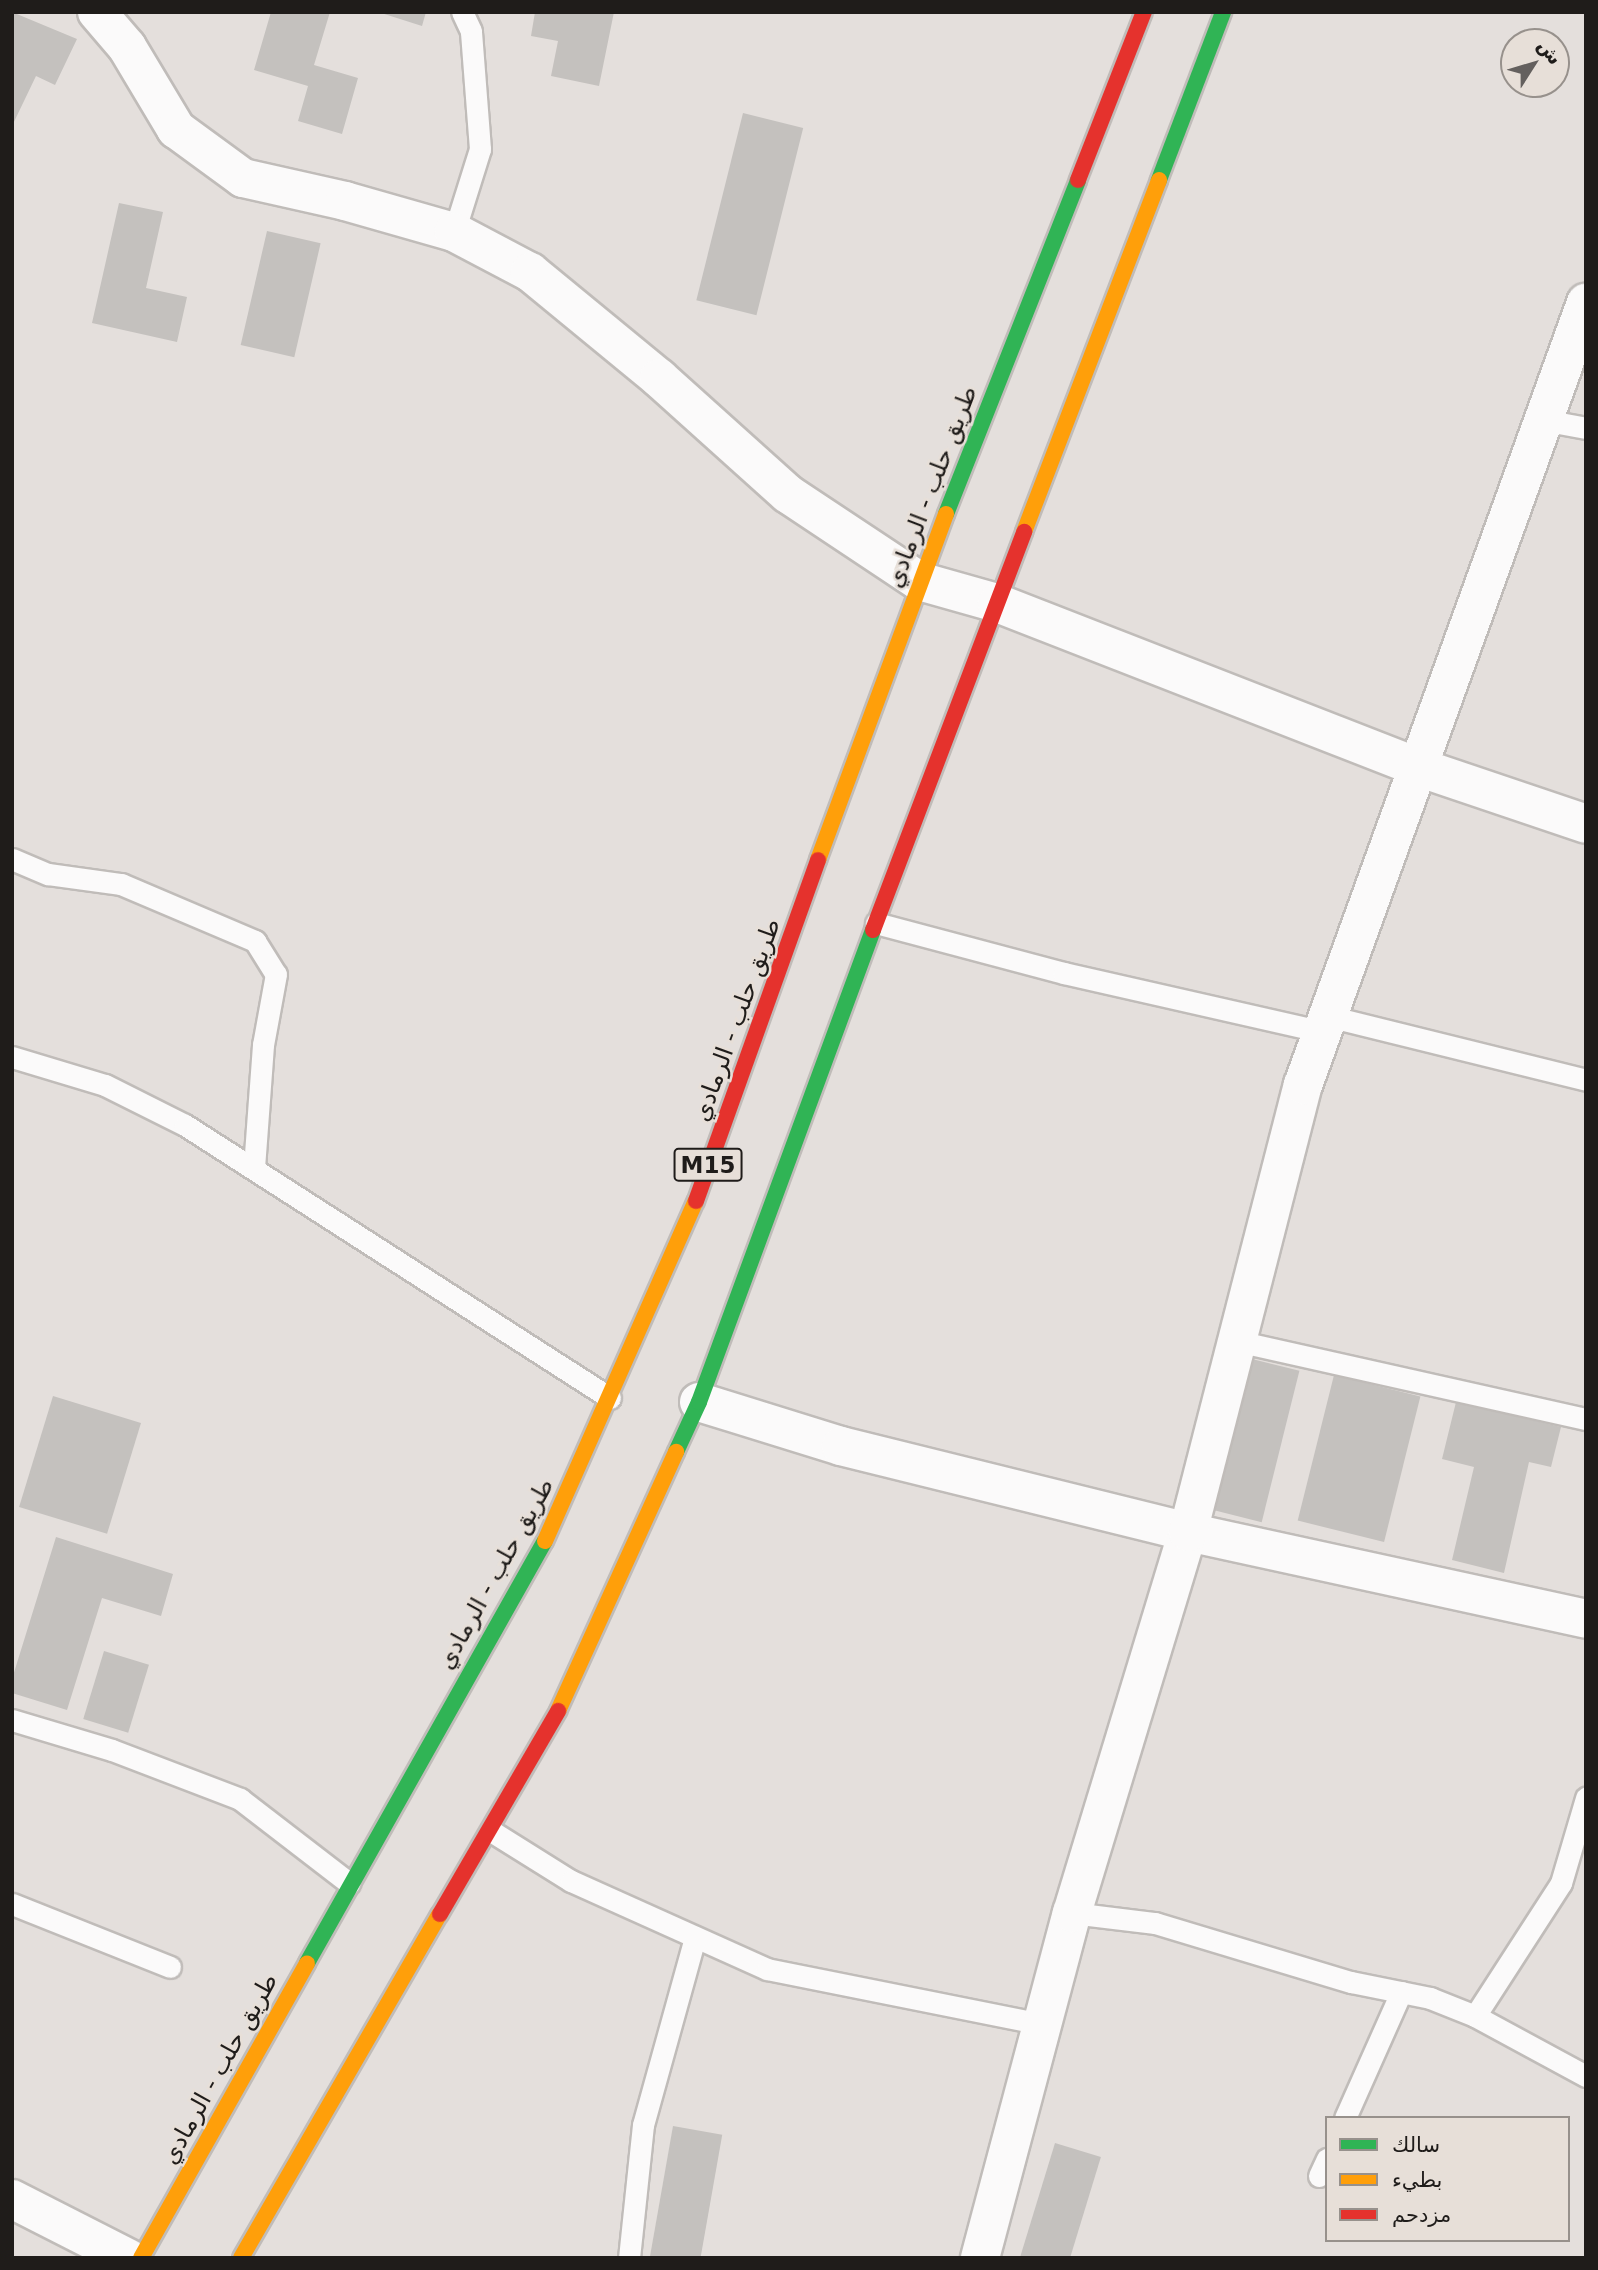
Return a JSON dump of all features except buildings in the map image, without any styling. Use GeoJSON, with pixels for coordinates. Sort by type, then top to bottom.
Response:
{"type":"FeatureCollection","features":[{"type":"Feature","properties":{"kind":"highway","name":"طريق حلب - الرمادي"},"geometry":{"type":"LineString","coordinates":[[141,2258],[349,1883],[547,1537],[680,1244],[919,581],[1144,12]]}},
{"type":"Feature","properties":{"kind":"highway","name":"M15"},"geometry":{"type":"LineString","coordinates":[[241,2258],[491,1831],[561,1706],[699,1402],[876,923],[1223,12]]}},
{"type":"Feature","properties":{"kind":"street"},"geometry":{"type":"LineString","coordinates":[[97,12],[127,47],[176,129],[243,178],[454,232],[530,272],[659,378],[788,494],[919,581],[997,603],[1418,767],[1586,824]]}},
{"type":"Feature","properties":{"kind":"street"},"geometry":{"type":"LineString","coordinates":[[980,2258],[1072,1913],[1188,1532],[1303,1085],[1586,303]]}},
{"type":"Feature","properties":{"kind":"street"},"geometry":{"type":"LineString","coordinates":[[699,1402],[841,1446],[1188,1532],[1586,1619]]}},
{"type":"Feature","properties":{"kind":"street"},"geometry":{"type":"LineString","coordinates":[[12,2199],[128,2258]]}},
{"type":"Feature","properties":{"kind":"lane"},"geometry":{"type":"LineString","coordinates":[[454,232],[480,149],[471,30],[462,12]]}},
{"type":"Feature","properties":{"kind":"lane"},"geometry":{"type":"LineString","coordinates":[[1543,420],[1586,428]]}},
{"type":"Feature","properties":{"kind":"lane"},"geometry":{"type":"LineString","coordinates":[[12,859],[48,874],[121,884],[255,941],[276,974],[263,1045],[254,1167]]}},
{"type":"Feature","properties":{"kind":"lane"},"geometry":{"type":"LineString","coordinates":[[876,923],[1064,973],[1325,1024],[1586,1080]]}},
{"type":"Feature","properties":{"kind":"lane"},"geometry":{"type":"LineString","coordinates":[[12,1057],[105,1085],[185,1125],[610,1398]]}},
{"type":"Feature","properties":{"kind":"lane"},"geometry":{"type":"LineString","coordinates":[[1237,1341],[1586,1419]]}},
{"type":"Feature","properties":{"kind":"lane"},"geometry":{"type":"LineString","coordinates":[[12,1720],[112,1749],[240,1799],[349,1883]]}},
{"type":"Feature","properties":{"kind":"lane"},"geometry":{"type":"LineString","coordinates":[[1475,2016],[1561,1883],[1586,1798]]}},
{"type":"Feature","properties":{"kind":"lane"},"geometry":{"type":"LineString","coordinates":[[491,1831],[571,1881],[767,1969],[1042,2024]]}},
{"type":"Feature","properties":{"kind":"lane"},"geometry":{"type":"LineString","coordinates":[[12,1905],[170,1967]]}},
{"type":"Feature","properties":{"kind":"lane"},"geometry":{"type":"LineString","coordinates":[[1072,1913],[1155,1923],[1401,1992],[1475,2016],[1586,2076]]}},
{"type":"Feature","properties":{"kind":"lane"},"geometry":{"type":"LineString","coordinates":[[629,2258],[643,2125],[695,1937]]}},
{"type":"Feature","properties":{"kind":"lane"},"geometry":{"type":"LineString","coordinates":[[1346,2116],[1401,1992]]}},
{"type":"Feature","properties":{"kind":"traffic: fast"},"geometry":{"type":"LineString","coordinates":[[1159,180],[1223,12]]}},
{"type":"Feature","properties":{"kind":"traffic: fast"},"geometry":{"type":"LineString","coordinates":[[946,514],[1078,180]]}},
{"type":"Feature","properties":{"kind":"traffic: fast"},"geometry":{"type":"LineString","coordinates":[[676,1452],[699,1402],[873,930]]}},
{"type":"Feature","properties":{"kind":"traffic: fast"},"geometry":{"type":"LineString","coordinates":[[307,1963],[545,1541]]}},
{"type":"Feature","properties":{"kind":"traffic: slow"},"geometry":{"type":"LineString","coordinates":[[1024,532],[1159,180]]}},
{"type":"Feature","properties":{"kind":"traffic: slow"},"geometry":{"type":"LineString","coordinates":[[818,860],[946,514]]}},
{"type":"Feature","properties":{"kind":"traffic: slow"},"geometry":{"type":"LineString","coordinates":[[545,1541],[696,1201]]}},
{"type":"Feature","properties":{"kind":"traffic: slow"},"geometry":{"type":"LineString","coordinates":[[558,1711],[676,1452]]}},
{"type":"Feature","properties":{"kind":"traffic: slow"},"geometry":{"type":"LineString","coordinates":[[241,2258],[440,1914]]}},
{"type":"Feature","properties":{"kind":"traffic: slow"},"geometry":{"type":"LineString","coordinates":[[141,2258],[307,1963]]}},
{"type":"Feature","properties":{"kind":"traffic: jam"},"geometry":{"type":"LineString","coordinates":[[1078,180],[1144,12]]}},
{"type":"Feature","properties":{"kind":"traffic: jam"},"geometry":{"type":"LineString","coordinates":[[873,930],[1024,532]]}},
{"type":"Feature","properties":{"kind":"traffic: jam"},"geometry":{"type":"LineString","coordinates":[[696,1201],[818,860]]}},
{"type":"Feature","properties":{"kind":"traffic: jam"},"geometry":{"type":"LineString","coordinates":[[440,1914],[558,1711]]}}]}
